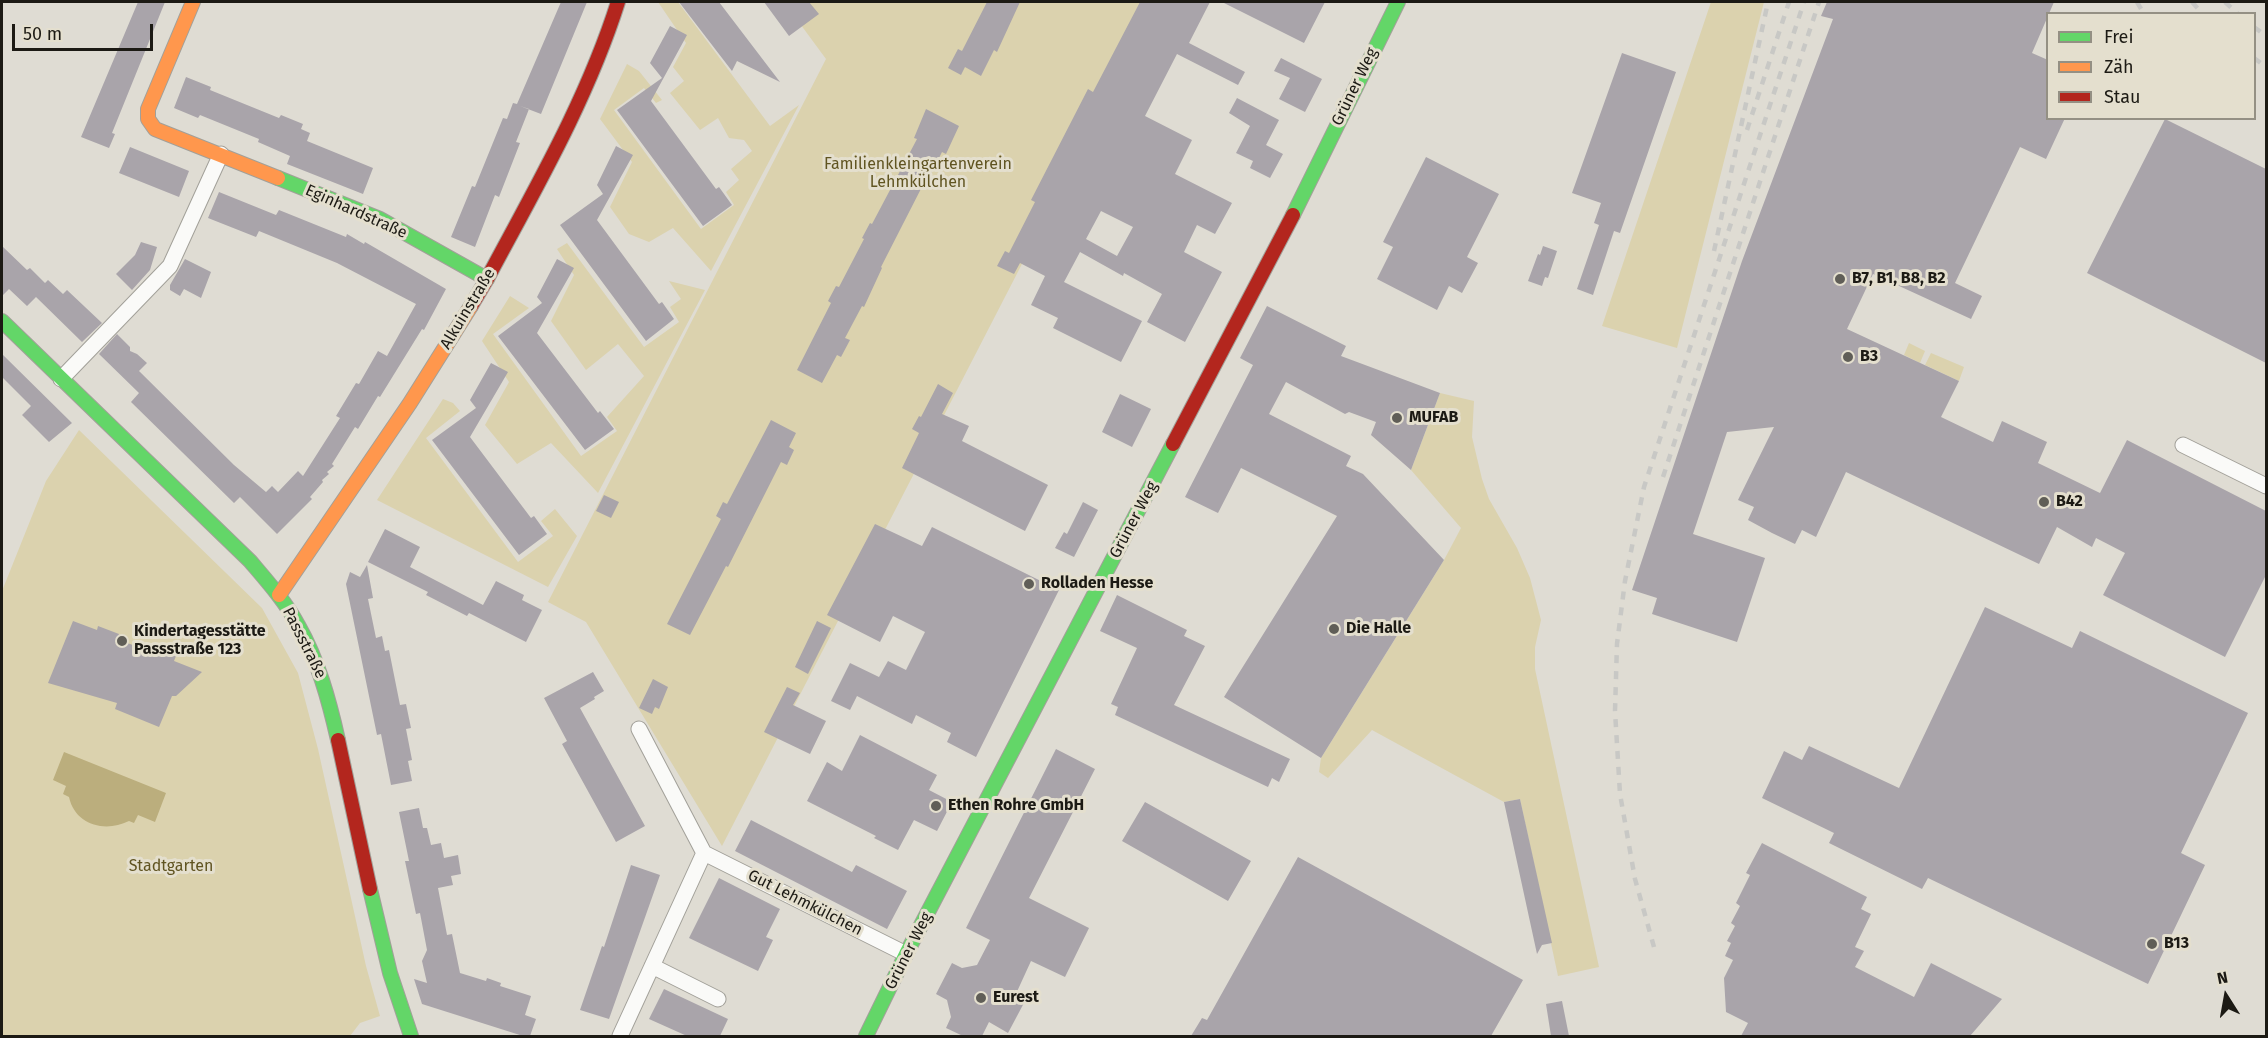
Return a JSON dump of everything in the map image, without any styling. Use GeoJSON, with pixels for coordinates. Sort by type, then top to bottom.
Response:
{"type":"FeatureCollection","features":[{"type":"Feature","properties":{"kind":"street","name":"Eginhardstraße"},"geometry":{"type":"LineString","coordinates":[[193,2],[148,109],[148,119],[155,129],[380,219],[487,279]]}},
{"type":"Feature","properties":{"kind":"street","name":"Alkuinstraße"},"geometry":{"type":"LineString","coordinates":[[279,595],[410,403],[487,279],[576,110],[618,2]]}},
{"type":"Feature","properties":{"kind":"street","name":"Grüner Weg"},"geometry":{"type":"LineString","coordinates":[[866,1036],[906,954],[1289,222],[1398,2]]}},
{"type":"Feature","properties":{"kind":"street"},"geometry":{"type":"LineString","coordinates":[[61,379],[170,266],[220,154]]}},
{"type":"Feature","properties":{"kind":"street","name":"Passstraße"},"geometry":{"type":"LineString","coordinates":[[2,321],[249,561],[279,595],[303,634],[325,684],[395,991],[411,1036]]}},
{"type":"Feature","properties":{"kind":"street"},"geometry":{"type":"LineString","coordinates":[[2183,445],[2266,486]]}},
{"type":"Feature","properties":{"kind":"street"},"geometry":{"type":"LineString","coordinates":[[620,1036],[704,853],[639,729]]}},
{"type":"Feature","properties":{"kind":"street","name":"Gut Lehmkülchen"},"geometry":{"type":"LineString","coordinates":[[704,853],[906,954]]}},
{"type":"Feature","properties":{"kind":"street"},"geometry":{"type":"LineString","coordinates":[[652,966],[718,999]]}},
{"type":"Feature","properties":{"kind":"green space"},"geometry":{"type":"Polygon","coordinates":[[[658,2],[678,2],[770,126],[799,105],[711,271],[673,228],[649,242],[629,234],[610,207],[632,162],[600,119],[627,64],[639,71],[662,100],[656,103],[644,88],[614,110],[701,229],[734,205],[726,192],[739,180],[731,169],[752,151],[744,140],[729,138],[718,118],[700,130],[670,93],[684,81],[673,67],[686,43],[658,2]]]}},
{"type":"Feature","properties":{"kind":"green space","name":"Familienkleingartenverein Lehmkülchen"},"geometry":{"type":"Polygon","coordinates":[[[784,2],[1157,2],[722,846],[586,622],[548,602],[826,59],[784,2]]]}},
{"type":"Feature","properties":{"kind":"green space"},"geometry":{"type":"Polygon","coordinates":[[[1711,2],[1764,2],[1677,348],[1602,326],[1711,2]]]}},
{"type":"Feature","properties":{"kind":"green space"},"geometry":{"type":"Polygon","coordinates":[[[567,243],[644,347],[679,322],[670,307],[681,299],[669,281],[705,290],[598,493],[551,443],[517,464],[485,425],[509,382],[482,341],[510,296],[529,308],[493,334],[581,456],[617,431],[607,417],[644,376],[618,344],[586,370],[551,321],[574,275],[557,249],[567,243]]]}},
{"type":"Feature","properties":{"kind":"green space"},"geometry":{"type":"Polygon","coordinates":[[[1909,343],[1925,351],[1920,363],[1904,355],[1909,343]]]}},
{"type":"Feature","properties":{"kind":"green space"},"geometry":{"type":"Polygon","coordinates":[[[1931,353],[1964,367],[1959,381],[1925,365],[1931,353]]]}},
{"type":"Feature","properties":{"kind":"green space"},"geometry":{"type":"Polygon","coordinates":[[[1440,393],[1474,401],[1472,437],[1482,479],[1489,499],[1517,548],[1530,578],[1541,620],[1535,647],[1535,669],[1599,967],[1558,976],[1520,799],[1504,802],[1372,730],[1328,778],[1319,772],[1321,758],[1444,560],[1461,528],[1411,470],[1440,393]]]}},
{"type":"Feature","properties":{"kind":"green space"},"geometry":{"type":"Polygon","coordinates":[[[443,399],[453,403],[460,411],[426,438],[518,562],[553,536],[541,521],[555,509],[577,536],[548,587],[377,500],[443,399]]]}},
{"type":"Feature","properties":{"kind":"green space","name":"Stadtgarten"},"geometry":{"type":"Polygon","coordinates":[[[79,430],[262,608],[298,673],[318,749],[366,966],[380,1016],[360,1023],[350,1036],[2,1036],[2,591],[46,481],[79,430]]]}},
{"type":"Feature","properties":{"kind":"shaded area"},"geometry":{"type":"Polygon","coordinates":[[[64,752],[166,793],[155,822],[138,815],[134,823],[129,821],[110,826],[92,824],[84,820],[72,807],[69,797],[63,794],[66,786],[53,780],[64,752]]]}},
{"type":"Feature","properties":{"kind":"building"},"geometry":{"type":"Polygon","coordinates":[[[138,2],[165,2],[112,133],[115,134],[109,148],[81,137],[138,2]]]}},
{"type":"Feature","properties":{"kind":"building"},"geometry":{"type":"Polygon","coordinates":[[[561,2],[587,2],[541,114],[529,109],[516,142],[520,143],[499,197],[495,195],[475,247],[451,237],[472,186],[475,187],[503,118],[507,119],[513,103],[517,104],[561,2]]]}},
{"type":"Feature","properties":{"kind":"building"},"geometry":{"type":"Polygon","coordinates":[[[679,2],[719,2],[780,82],[737,61],[732,71],[679,2]]]}},
{"type":"Feature","properties":{"kind":"building"},"geometry":{"type":"Polygon","coordinates":[[[764,2],[809,2],[819,14],[789,36],[764,2]]]}},
{"type":"Feature","properties":{"kind":"building"},"geometry":{"type":"Polygon","coordinates":[[[987,2],[1020,2],[997,52],[994,50],[981,76],[965,67],[961,75],[948,68],[958,49],[962,51],[987,2]]]}},
{"type":"Feature","properties":{"kind":"building"},"geometry":{"type":"Polygon","coordinates":[[[1140,2],[1210,2],[1189,43],[1245,72],[1238,85],[1177,54],[1145,116],[1192,140],[1175,174],[1232,203],[1215,234],[1197,225],[1184,252],[1222,272],[1185,342],[1147,322],[1162,294],[1124,273],[1123,276],[1080,252],[1064,282],[1142,321],[1121,362],[1053,328],[1058,318],[1031,305],[1045,276],[1020,263],[1014,274],[997,266],[1005,251],[1009,253],[1035,202],[1031,200],[1088,89],[1093,92],[1140,2]],[[1101,211],[1086,239],[1117,256],[1133,227],[1101,211]]]}},
{"type":"Feature","properties":{"kind":"building"},"geometry":{"type":"Polygon","coordinates":[[[1222,2],[1325,2],[1304,43],[1222,2]]]}},
{"type":"Feature","properties":{"kind":"building"},"geometry":{"type":"Polygon","coordinates":[[[1827,2],[2054,2],[2050,12],[2046,12],[2046,21],[2032,53],[2046,59],[2046,120],[2064,120],[2046,159],[2020,147],[1955,283],[1982,296],[1971,319],[1873,274],[1847,329],[1959,381],[1941,417],[1993,442],[2002,421],[2047,442],[2038,463],[2100,493],[2127,440],[2266,511],[2266,575],[2225,657],[2103,595],[2125,553],[2096,538],[2092,547],[2057,527],[2039,564],[1846,472],[1816,537],[1802,530],[1795,544],[1772,533],[1748,520],[1754,507],[1738,500],[1774,427],[1727,432],[1693,534],[1765,558],[1737,642],[1652,614],[1657,598],[1632,590],[1742,261],[1833,19],[1821,16],[1827,2]]]}},
{"type":"Feature","properties":{"kind":"building"},"geometry":{"type":"Polygon","coordinates":[[[670,26],[687,35],[651,101],[716,189],[719,187],[732,205],[703,226],[617,110],[662,78],[650,63],[670,26]]]}},
{"type":"Feature","properties":{"kind":"building"},"geometry":{"type":"Polygon","coordinates":[[[1622,53],[1676,72],[1620,233],[1614,231],[1593,295],[1577,289],[1599,225],[1594,223],[1601,203],[1572,193],[1622,53]]]}},
{"type":"Feature","properties":{"kind":"building"},"geometry":{"type":"Polygon","coordinates":[[[1281,58],[1322,79],[1305,112],[1279,99],[1290,78],[1274,71],[1281,58]]]}},
{"type":"Feature","properties":{"kind":"building"},"geometry":{"type":"Polygon","coordinates":[[[186,77],[211,87],[210,90],[279,118],[281,115],[303,124],[301,129],[310,133],[307,141],[373,168],[363,194],[287,164],[290,156],[258,142],[259,139],[200,115],[198,118],[174,108],[186,77]]]}},
{"type":"Feature","properties":{"kind":"building"},"geometry":{"type":"Polygon","coordinates":[[[1237,98],[1279,120],[1266,145],[1283,154],[1270,178],[1250,168],[1253,161],[1236,153],[1250,126],[1229,113],[1237,98]]]}},
{"type":"Feature","properties":{"kind":"building"},"geometry":{"type":"Polygon","coordinates":[[[926,109],[959,126],[946,154],[942,152],[929,178],[927,177],[881,267],[864,307],[862,306],[845,338],[850,340],[841,357],[837,355],[822,383],[797,370],[831,303],[828,301],[836,286],[839,287],[864,239],[862,238],[870,223],[872,224],[917,139],[914,138],[926,109]]]}},
{"type":"Feature","properties":{"kind":"building"},"geometry":{"type":"Polygon","coordinates":[[[2164,120],[2266,169],[2266,363],[2087,273],[2164,120]]]}},
{"type":"Feature","properties":{"kind":"building"},"geometry":{"type":"Polygon","coordinates":[[[616,146],[633,155],[597,220],[659,304],[662,302],[674,319],[646,341],[560,225],[603,194],[597,185],[616,146]]]}},
{"type":"Feature","properties":{"kind":"building"},"geometry":{"type":"Polygon","coordinates":[[[130,147],[189,171],[179,197],[119,173],[130,147]]]}},
{"type":"Feature","properties":{"kind":"building"},"geometry":{"type":"Polygon","coordinates":[[[1426,157],[1499,194],[1467,257],[1478,263],[1462,293],[1449,286],[1437,310],[1377,279],[1393,247],[1383,242],[1426,157]]]}},
{"type":"Feature","properties":{"kind":"building"},"geometry":{"type":"Polygon","coordinates":[[[219,192],[276,215],[279,210],[346,237],[347,234],[446,289],[424,330],[422,329],[358,429],[355,427],[332,464],[334,466],[327,472],[329,474],[310,497],[312,499],[277,534],[240,497],[234,503],[131,402],[139,393],[99,354],[117,334],[130,347],[130,351],[147,363],[139,371],[234,465],[266,492],[272,486],[278,492],[298,471],[303,476],[340,418],[336,416],[356,383],[359,384],[378,351],[387,356],[416,304],[337,263],[259,231],[256,237],[208,218],[219,192]]]}},
{"type":"Feature","properties":{"kind":"building"},"geometry":{"type":"Polygon","coordinates":[[[141,242],[157,247],[150,270],[132,290],[116,274],[135,255],[141,242]]]}},
{"type":"Feature","properties":{"kind":"building"},"geometry":{"type":"Polygon","coordinates":[[[2,246],[27,270],[30,268],[45,283],[48,280],[63,294],[67,290],[102,323],[82,342],[36,297],[27,306],[9,289],[2,296],[2,246]]]}},
{"type":"Feature","properties":{"kind":"building"},"geometry":{"type":"Polygon","coordinates":[[[1543,246],[1557,251],[1548,278],[1545,277],[1542,286],[1528,281],[1543,246]]]}},
{"type":"Feature","properties":{"kind":"building"},"geometry":{"type":"Polygon","coordinates":[[[185,259],[211,272],[201,298],[184,289],[180,296],[170,290],[170,285],[185,259]]]}},
{"type":"Feature","properties":{"kind":"building"},"geometry":{"type":"Polygon","coordinates":[[[557,259],[574,268],[537,333],[598,413],[600,411],[614,429],[585,450],[498,336],[542,303],[537,297],[557,259]]]}},
{"type":"Feature","properties":{"kind":"building","name":"Die Halle"},"geometry":{"type":"Polygon","coordinates":[[[1267,306],[1346,346],[1341,356],[1440,393],[1411,470],[1371,435],[1376,422],[1349,412],[1345,414],[1286,382],[1269,414],[1351,456],[1346,466],[1363,474],[1444,560],[1321,758],[1224,697],[1337,516],[1241,468],[1218,513],[1185,497],[1253,365],[1240,358],[1267,306]]]}},
{"type":"Feature","properties":{"kind":"building"},"geometry":{"type":"Polygon","coordinates":[[[2,354],[72,423],[49,442],[22,415],[31,406],[2,377],[2,354]]]}},
{"type":"Feature","properties":{"kind":"building"},"geometry":{"type":"Polygon","coordinates":[[[491,363],[508,372],[470,437],[531,518],[534,516],[547,534],[519,555],[432,440],[476,408],[470,400],[491,363]]]}},
{"type":"Feature","properties":{"kind":"building"},"geometry":{"type":"Polygon","coordinates":[[[938,384],[953,393],[942,414],[969,426],[962,441],[1048,485],[1025,531],[902,468],[919,433],[912,429],[938,384]]]}},
{"type":"Feature","properties":{"kind":"building"},"geometry":{"type":"Polygon","coordinates":[[[1120,394],[1151,409],[1132,447],[1102,432],[1120,394]]]}},
{"type":"Feature","properties":{"kind":"building"},"geometry":{"type":"Polygon","coordinates":[[[771,420],[796,433],[789,447],[794,450],[787,465],[781,462],[728,567],[726,566],[690,635],[667,624],[721,519],[716,516],[723,502],[727,504],[771,420]]]}},
{"type":"Feature","properties":{"kind":"building"},"geometry":{"type":"Polygon","coordinates":[[[604,495],[619,502],[611,518],[596,511],[604,495]]]}},
{"type":"Feature","properties":{"kind":"building"},"geometry":{"type":"Polygon","coordinates":[[[1083,502],[1098,510],[1074,557],[1055,548],[1064,532],[1067,534],[1083,502]]]}},
{"type":"Feature","properties":{"kind":"building"},"geometry":{"type":"Polygon","coordinates":[[[875,524],[922,546],[932,527],[1059,590],[976,757],[947,742],[951,733],[916,715],[912,724],[857,696],[850,710],[831,701],[850,663],[879,677],[888,661],[906,670],[925,632],[893,616],[880,642],[827,615],[875,524]]]}},
{"type":"Feature","properties":{"kind":"building"},"geometry":{"type":"Polygon","coordinates":[[[385,529],[420,547],[410,567],[483,605],[496,581],[524,595],[522,600],[542,610],[526,642],[469,613],[467,616],[426,595],[428,592],[368,562],[385,529]]]}},
{"type":"Feature","properties":{"kind":"building"},"geometry":{"type":"Polygon","coordinates":[[[367,565],[373,598],[368,599],[376,638],[382,636],[385,651],[389,650],[400,705],[406,704],[411,728],[406,729],[412,760],[408,761],[412,781],[391,785],[381,734],[377,735],[346,584],[350,572],[360,577],[367,565]]]}},
{"type":"Feature","properties":{"kind":"building"},"geometry":{"type":"Polygon","coordinates":[[[1117,595],[1187,630],[1184,636],[1205,646],[1174,705],[1290,759],[1279,782],[1272,778],[1268,787],[1115,715],[1118,707],[1111,704],[1137,648],[1100,631],[1117,595]]]}},
{"type":"Feature","properties":{"kind":"building"},"geometry":{"type":"Polygon","coordinates":[[[1985,607],[2072,648],[2080,631],[2248,713],[2181,853],[2205,865],[2148,984],[1928,878],[1922,889],[1829,843],[1834,833],[1762,798],[1784,751],[1802,760],[1809,746],[1899,788],[1985,607]]]}},
{"type":"Feature","properties":{"kind":"building"},"geometry":{"type":"Polygon","coordinates":[[[73,621],[97,630],[98,626],[119,634],[117,639],[151,652],[153,647],[176,656],[174,661],[202,672],[176,696],[172,696],[159,727],[115,709],[117,703],[48,683],[73,621]]]}},
{"type":"Feature","properties":{"kind":"building"},"geometry":{"type":"Polygon","coordinates":[[[817,621],[831,628],[808,674],[795,667],[817,621]]]}},
{"type":"Feature","properties":{"kind":"building"},"geometry":{"type":"Polygon","coordinates":[[[593,672],[604,691],[580,708],[645,826],[616,842],[562,744],[567,741],[544,698],[593,672]]]}},
{"type":"Feature","properties":{"kind":"building"},"geometry":{"type":"Polygon","coordinates":[[[653,679],[668,687],[659,709],[655,707],[652,714],[639,708],[653,679]]]}},
{"type":"Feature","properties":{"kind":"building"},"geometry":{"type":"Polygon","coordinates":[[[787,687],[800,693],[793,705],[826,721],[810,754],[764,732],[787,687]]]}},
{"type":"Feature","properties":{"kind":"building"},"geometry":{"type":"Polygon","coordinates":[[[860,735],[937,775],[929,790],[952,802],[937,831],[914,820],[898,850],[874,838],[876,836],[807,801],[827,762],[842,771],[860,735]]]}},
{"type":"Feature","properties":{"kind":"building"},"geometry":{"type":"Polygon","coordinates":[[[1056,749],[1095,769],[1029,898],[1089,928],[1065,977],[1031,961],[1015,996],[1025,1001],[1008,1033],[989,1022],[982,1036],[963,1036],[946,1028],[951,1017],[947,1000],[936,994],[952,963],[962,968],[977,965],[990,940],[966,928],[1056,749]]]}},
{"type":"Feature","properties":{"kind":"building"},"geometry":{"type":"Polygon","coordinates":[[[1520,799],[1552,943],[1542,945],[1537,954],[1504,802],[1520,799]]]}},
{"type":"Feature","properties":{"kind":"building"},"geometry":{"type":"Polygon","coordinates":[[[1145,802],[1251,861],[1228,901],[1122,841],[1145,802]]]}},
{"type":"Feature","properties":{"kind":"building"},"geometry":{"type":"Polygon","coordinates":[[[419,808],[423,828],[427,828],[431,845],[441,843],[444,858],[458,855],[461,874],[451,876],[453,885],[438,888],[447,935],[452,934],[460,973],[486,981],[487,978],[501,983],[500,986],[531,996],[525,1015],[536,1019],[530,1036],[523,1036],[422,1004],[414,979],[427,983],[422,961],[427,950],[420,913],[416,914],[405,861],[409,861],[399,812],[419,808]]]}},
{"type":"Feature","properties":{"kind":"building"},"geometry":{"type":"Polygon","coordinates":[[[751,820],[852,872],[856,865],[907,891],[887,929],[735,851],[751,820]]]}},
{"type":"Feature","properties":{"kind":"building"},"geometry":{"type":"Polygon","coordinates":[[[1762,843],[1867,897],[1861,909],[1871,914],[1855,947],[1864,951],[1855,967],[1914,997],[1931,963],[2002,999],[1970,1036],[1741,1036],[1748,1023],[1726,1012],[1724,978],[1733,960],[1725,956],[1731,943],[1727,941],[1735,926],[1731,923],[1740,906],[1736,903],[1750,875],[1746,873],[1762,843]]]}},
{"type":"Feature","properties":{"kind":"building"},"geometry":{"type":"Polygon","coordinates":[[[1298,857],[1523,980],[1491,1036],[1191,1036],[1202,1018],[1207,1020],[1298,857]]]}},
{"type":"Feature","properties":{"kind":"building"},"geometry":{"type":"Polygon","coordinates":[[[631,865],[660,875],[609,1019],[580,1010],[631,865]]]}},
{"type":"Feature","properties":{"kind":"building"},"geometry":{"type":"Polygon","coordinates":[[[719,878],[780,909],[766,937],[773,940],[758,971],[689,938],[719,878]]]}},
{"type":"Feature","properties":{"kind":"building"},"geometry":{"type":"Polygon","coordinates":[[[664,989],[728,1019],[720,1036],[687,1036],[649,1019],[664,989]]]}},
{"type":"Feature","properties":{"kind":"building"},"geometry":{"type":"Polygon","coordinates":[[[1562,1001],[1569,1036],[1551,1036],[1546,1004],[1562,1001]]]}},
{"type":"Feature","properties":{"kind":"railway"},"geometry":{"type":"LineString","coordinates":[[1714,251],[1768,2]]}},
{"type":"Feature","properties":{"kind":"railway"},"geometry":{"type":"LineString","coordinates":[[1747,130],[1789,2]]}},
{"type":"Feature","properties":{"kind":"railway"},"geometry":{"type":"LineString","coordinates":[[1654,947],[1635,879],[1620,794],[1615,711],[1617,644],[1625,581],[1644,487],[1804,2]]}},
{"type":"Feature","properties":{"kind":"railway"},"geometry":{"type":"LineString","coordinates":[[1663,477],[1819,2]]}},
{"type":"Feature","properties":{"kind":"railway"},"geometry":{"type":"LineString","coordinates":[[2137,2],[2143,12]]}},
{"type":"Feature","properties":{"kind":"railway"},"geometry":{"type":"LineString","coordinates":[[2192,2],[2201,12]]}},
{"type":"Feature","properties":{"kind":"railway"},"geometry":{"type":"LineString","coordinates":[[2225,2],[2236,12]]}},
{"type":"Feature","properties":{"kind":"railway"},"geometry":{"type":"LineString","coordinates":[[2256,28],[2266,36]]}},
{"type":"Feature","properties":{"kind":"railway"},"geometry":{"type":"LineString","coordinates":[[2256,60],[2266,67]]}},
{"type":"Feature","properties":{"kind":"traffic: fast"},"geometry":{"type":"LineString","coordinates":[[1293,215],[1398,2]]}},
{"type":"Feature","properties":{"kind":"traffic: fast"},"geometry":{"type":"LineString","coordinates":[[278,178],[380,219],[487,279]]}},
{"type":"Feature","properties":{"kind":"traffic: fast"},"geometry":{"type":"LineString","coordinates":[[2,321],[250,561],[276,592],[293,616],[317,666],[338,740]]}},
{"type":"Feature","properties":{"kind":"traffic: fast"},"geometry":{"type":"LineString","coordinates":[[866,1036],[906,954],[1173,444]]}},
{"type":"Feature","properties":{"kind":"traffic: fast"},"geometry":{"type":"LineString","coordinates":[[370,889],[390,973],[411,1036]]}},
{"type":"Feature","properties":{"kind":"traffic: slow"},"geometry":{"type":"LineString","coordinates":[[193,2],[148,109],[148,119],[155,129],[278,178]]}},
{"type":"Feature","properties":{"kind":"traffic: slow"},"geometry":{"type":"LineString","coordinates":[[279,595],[410,403],[471,306]]}},
{"type":"Feature","properties":{"kind":"traffic: jam"},"geometry":{"type":"LineString","coordinates":[[471,306],[576,109],[618,2]]}},
{"type":"Feature","properties":{"kind":"traffic: jam"},"geometry":{"type":"LineString","coordinates":[[1173,444],[1293,215]]}},
{"type":"Feature","properties":{"kind":"traffic: jam"},"geometry":{"type":"LineString","coordinates":[[338,740],[370,889]]}},
{"type":"Feature","properties":{"kind":"place","name":"B7, B1, B8, B2"},"geometry":{"type":"Point","coordinates":[1840,279]}},
{"type":"Feature","properties":{"kind":"place","name":"B3"},"geometry":{"type":"Point","coordinates":[1848,357]}},
{"type":"Feature","properties":{"kind":"place","name":"MUFAB"},"geometry":{"type":"Point","coordinates":[1397,418]}},
{"type":"Feature","properties":{"kind":"place","name":"B42"},"geometry":{"type":"Point","coordinates":[2044,502]}},
{"type":"Feature","properties":{"kind":"place","name":"Rolladen Hesse"},"geometry":{"type":"Point","coordinates":[1029,584]}},
{"type":"Feature","properties":{"kind":"place","name":"Die Halle"},"geometry":{"type":"Point","coordinates":[1334,629]}},
{"type":"Feature","properties":{"kind":"place","name":"Kindertagesstätte Passstraße 123"},"geometry":{"type":"Point","coordinates":[122,641]}},
{"type":"Feature","properties":{"kind":"place","name":"Ethen Rohre GmbH"},"geometry":{"type":"Point","coordinates":[936,806]}},
{"type":"Feature","properties":{"kind":"place","name":"B13"},"geometry":{"type":"Point","coordinates":[2152,944]}},
{"type":"Feature","properties":{"kind":"place","name":"Eurest"},"geometry":{"type":"Point","coordinates":[981,998]}}]}
